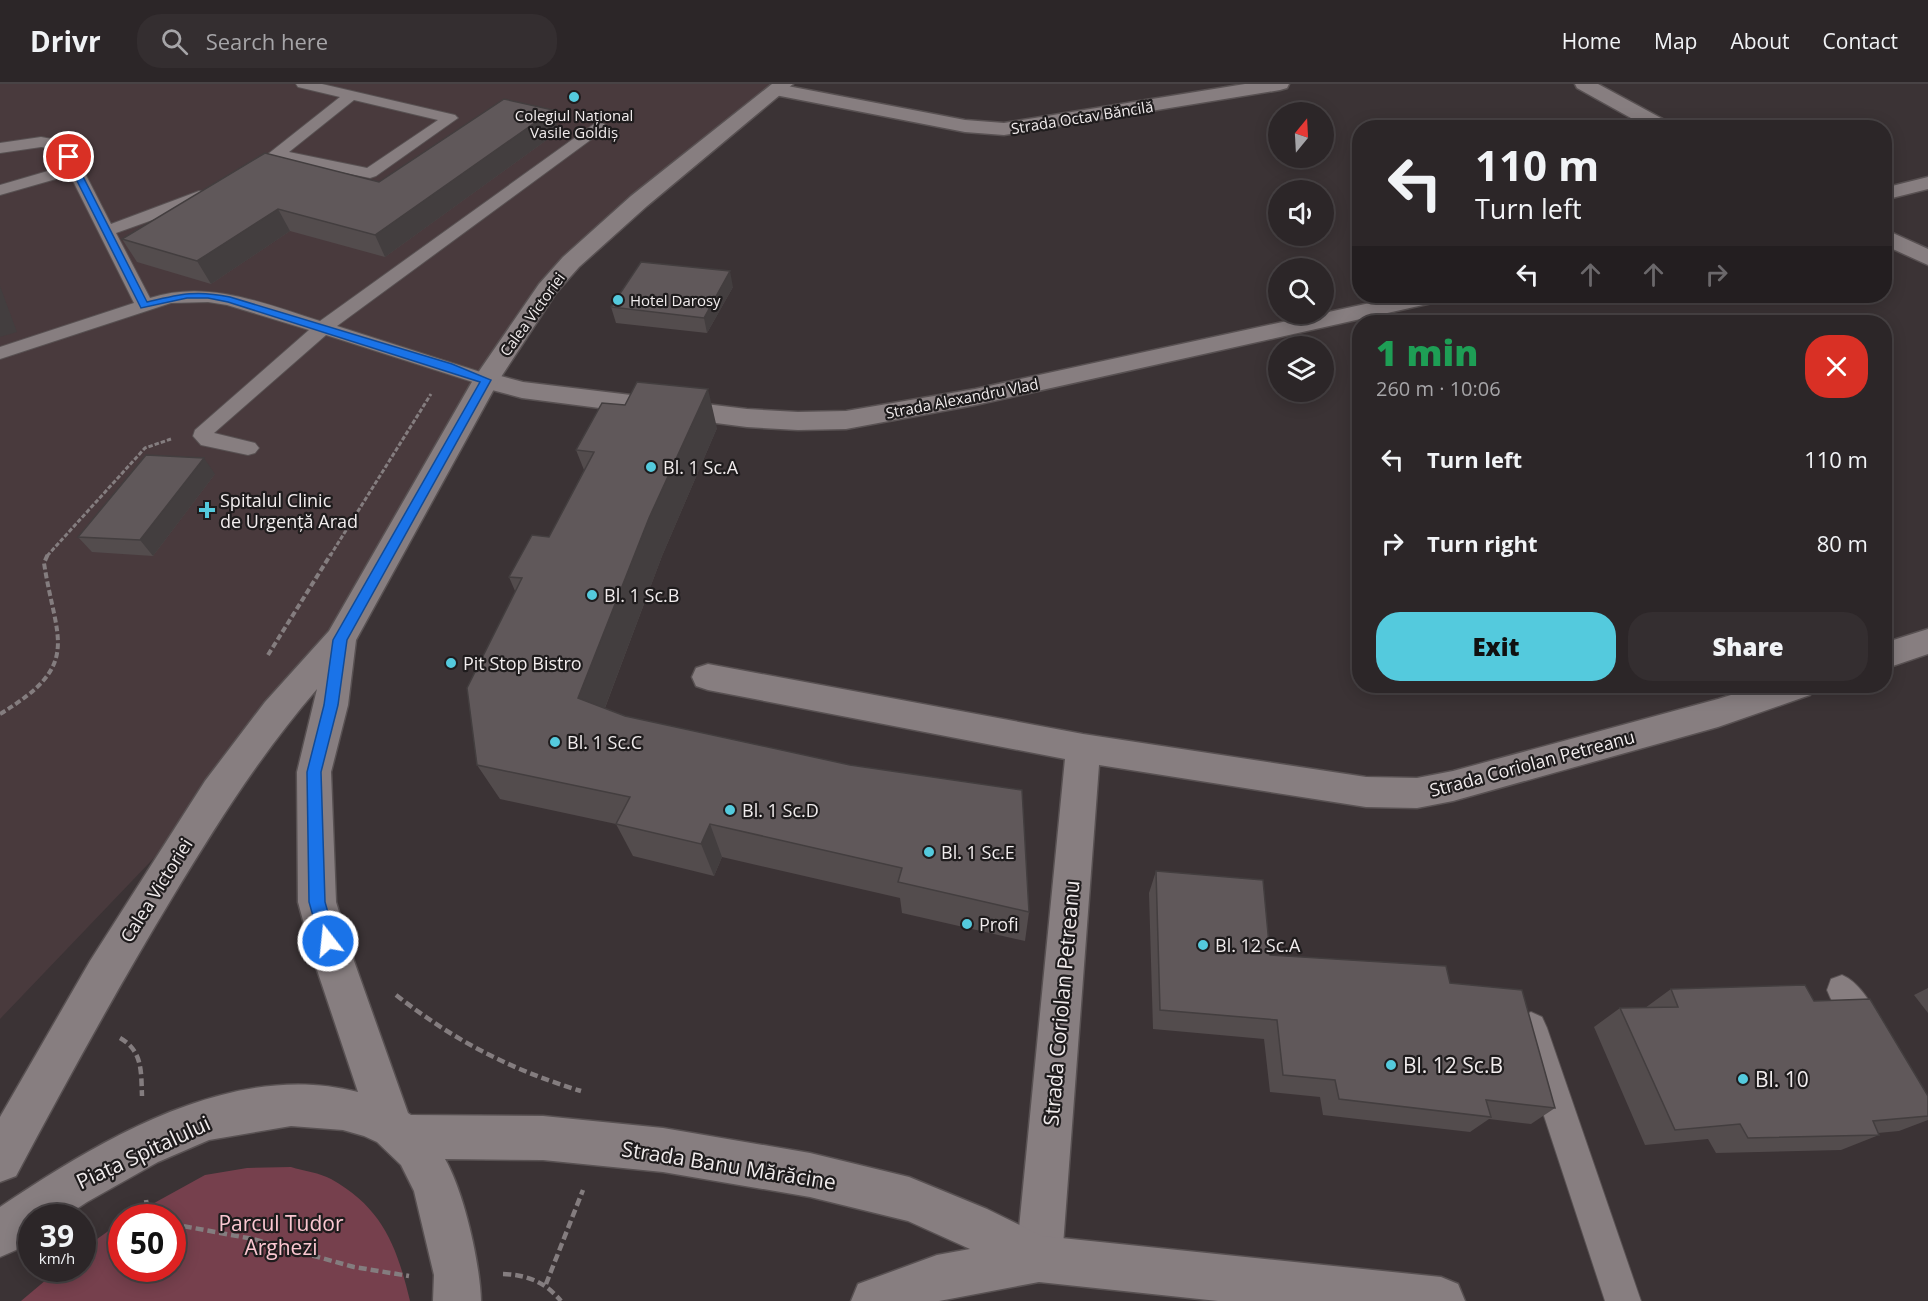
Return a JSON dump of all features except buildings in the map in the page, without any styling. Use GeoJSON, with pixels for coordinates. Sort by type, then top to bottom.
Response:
{"type":"FeatureCollection","features":[{"type":"Feature","properties":{"kind":"street","name":"Strada Octav Băncilă"},"geometry":{"type":"LineString","coordinates":[[780,87],[965,126],[1004,129],[1280,84]]}},
{"type":"Feature","properties":{"kind":"street"},"geometry":{"type":"LineString","coordinates":[[1584,84],[1650,120]]}},
{"type":"Feature","properties":{"kind":"street","name":"Calea Victoriei"},"geometry":{"type":"LineString","coordinates":[[0,1160],[70,1032],[217,792],[277,712],[340,640],[486,380],[548,289],[571,262],[639,201],[780,87]]}},
{"type":"Feature","properties":{"kind":"street"},"geometry":{"type":"LineString","coordinates":[[1892,192],[1928,183]]}},
{"type":"Feature","properties":{"kind":"street"},"geometry":{"type":"LineString","coordinates":[[1892,240],[1928,258]]}},
{"type":"Feature","properties":{"kind":"street","name":"Strada Alexandru Vlad"},"geometry":{"type":"LineString","coordinates":[[486,380],[522,390],[747,418],[798,421],[846,420],[903,412],[975,397],[1400,303]]}},
{"type":"Feature","properties":{"kind":"street","name":"Calea Victoriei"},"geometry":{"type":"LineString","coordinates":[[340,640],[331,705],[314,772],[317,902],[334,961],[398,1132]]}},
{"type":"Feature","properties":{"kind":"street"},"geometry":{"type":"LineString","coordinates":[[1892,653],[1928,641]]}},
{"type":"Feature","properties":{"kind":"street","name":"Strada Coriolan Petreanu"},"geometry":{"type":"LineString","coordinates":[[708,677],[1083,748],[1366,792],[1417,793],[1453,786],[1718,713],[1777,693]]}},
{"type":"Feature","properties":{"kind":"street","name":"Strada Coriolan Petreanu"},"geometry":{"type":"LineString","coordinates":[[1039,1259],[1083,748]]}},
{"type":"Feature","properties":{"kind":"street","name":"Piața Spitalului"},"geometry":{"type":"LineString","coordinates":[[0,1234],[71,1186],[143,1147],[207,1119],[291,1105],[343,1109],[369,1116],[398,1132]]}},
{"type":"Feature","properties":{"kind":"street"},"geometry":{"type":"LineString","coordinates":[[398,1132],[416,1150],[435,1184],[457,1288]]}},
{"type":"Feature","properties":{"kind":"street","name":"Strada Banu Mărăcine"},"geometry":{"type":"LineString","coordinates":[[398,1132],[543,1138],[663,1150],[810,1175],[909,1199],[971,1225],[1039,1259]]}},
{"type":"Feature","properties":{"kind":"street","name":"Strada Banu Mărăcine"},"geometry":{"type":"LineString","coordinates":[[875,1301],[937,1278],[1039,1259],[1441,1301]]}},
{"type":"Feature","properties":{"kind":"lane"},"geometry":{"type":"LineString","coordinates":[[278,155],[370,174],[450,118],[303,84]]}},
{"type":"Feature","properties":{"kind":"lane"},"geometry":{"type":"LineString","coordinates":[[260,167],[352,95]]}},
{"type":"Feature","properties":{"kind":"lane"},"geometry":{"type":"LineString","coordinates":[[248,448],[208,440],[203,436],[205,430],[323,328],[599,127]]}},
{"type":"Feature","properties":{"kind":"lane"},"geometry":{"type":"LineString","coordinates":[[0,148],[41,142],[63,145],[144,306]]}},
{"type":"Feature","properties":{"kind":"lane"},"geometry":{"type":"LineString","coordinates":[[0,190],[75,168]]}},
{"type":"Feature","properties":{"kind":"lane"},"geometry":{"type":"LineString","coordinates":[[107,231],[165,212],[222,188]]}},
{"type":"Feature","properties":{"kind":"lane"},"geometry":{"type":"LineString","coordinates":[[0,353],[169,298],[208,296],[230,300],[323,328],[486,380]]}},
{"type":"Feature","properties":{"kind":"lane"},"geometry":{"type":"LineString","coordinates":[[1842,990],[1885,1055]]}},
{"type":"Feature","properties":{"kind":"lane"},"geometry":{"type":"LineString","coordinates":[[1523,1004],[1623,1301]]}},
{"type":"Feature","properties":{"kind":"path"},"geometry":{"type":"LineString","coordinates":[[0,714],[30,694],[50,671],[57,657],[59,641],[44,562],[47,555],[146,448],[166,440],[203,436]]}},
{"type":"Feature","properties":{"kind":"path"},"geometry":{"type":"LineString","coordinates":[[390,990],[434,1026],[483,1056],[530,1076],[584,1091]]}},
{"type":"Feature","properties":{"kind":"path"},"geometry":{"type":"LineString","coordinates":[[546,1284],[601,1144]]}},
{"type":"Feature","properties":{"kind":"path"},"geometry":{"type":"LineString","coordinates":[[186,1227],[253,1239],[377,1271],[410,1276],[457,1288],[517,1274],[531,1276],[546,1284],[561,1301]]}},
{"type":"Feature","properties":{"kind":"shaded area","name":"Spitalul Clinic de Urgență Arad"},"geometry":{"type":"Polygon","coordinates":[[[0,84],[783,84],[571,262],[340,640],[217,792],[0,1019],[0,84]]]}},
{"type":"Feature","properties":{"kind":"green space","name":"Parcul Tudor Arghezi"},"geometry":{"type":"Polygon","coordinates":[[[291,1167],[331,1179],[349,1190],[375,1216],[385,1231],[393,1246],[410,1301],[21,1301],[44,1282],[96,1282],[96,1240],[108,1231],[108,1282],[186,1282],[186,1204],[152,1204],[205,1175],[247,1168],[291,1167]]]}},
{"type":"Feature","properties":{"kind":"place","name":"Colegiul Național Vasile Goldiș"},"geometry":{"type":"Point","coordinates":[574,97]}},
{"type":"Feature","properties":{"kind":"place","name":"Hotel Darosy"},"geometry":{"type":"Point","coordinates":[618,300]}},
{"type":"Feature","properties":{"kind":"place","name":"Bl. 1 Sc.A"},"geometry":{"type":"Point","coordinates":[651,467]}},
{"type":"Feature","properties":{"kind":"place","name":"Spitalul Clinic de Urgență Arad"},"geometry":{"type":"Point","coordinates":[207,510]}},
{"type":"Feature","properties":{"kind":"place","name":"Bl. 1 Sc.B"},"geometry":{"type":"Point","coordinates":[592,595]}},
{"type":"Feature","properties":{"kind":"place","name":"Pit Stop Bistro"},"geometry":{"type":"Point","coordinates":[451,663]}},
{"type":"Feature","properties":{"kind":"place","name":"Bl. 1 Sc.C"},"geometry":{"type":"Point","coordinates":[555,742]}},
{"type":"Feature","properties":{"kind":"place","name":"Bl. 1 Sc.D"},"geometry":{"type":"Point","coordinates":[730,810]}},
{"type":"Feature","properties":{"kind":"place","name":"Bl. 1 Sc.E"},"geometry":{"type":"Point","coordinates":[929,852]}},
{"type":"Feature","properties":{"kind":"place","name":"Profi"},"geometry":{"type":"Point","coordinates":[967,924]}},
{"type":"Feature","properties":{"kind":"place","name":"Bl. 12 Sc.A"},"geometry":{"type":"Point","coordinates":[1203,945]}},
{"type":"Feature","properties":{"kind":"place","name":"Bl. 12 Sc.B"},"geometry":{"type":"Point","coordinates":[1391,1065]}},
{"type":"Feature","properties":{"kind":"place","name":"Bl. 10"},"geometry":{"type":"Point","coordinates":[1743,1079]}},
{"type":"Feature","properties":{"kind":"route"},"geometry":{"type":"LineString","coordinates":[[69,157],[144,306],[187,295],[230,300],[448,366],[486,380],[340,640],[331,705],[314,772],[317,902],[328,941]]}}]}
